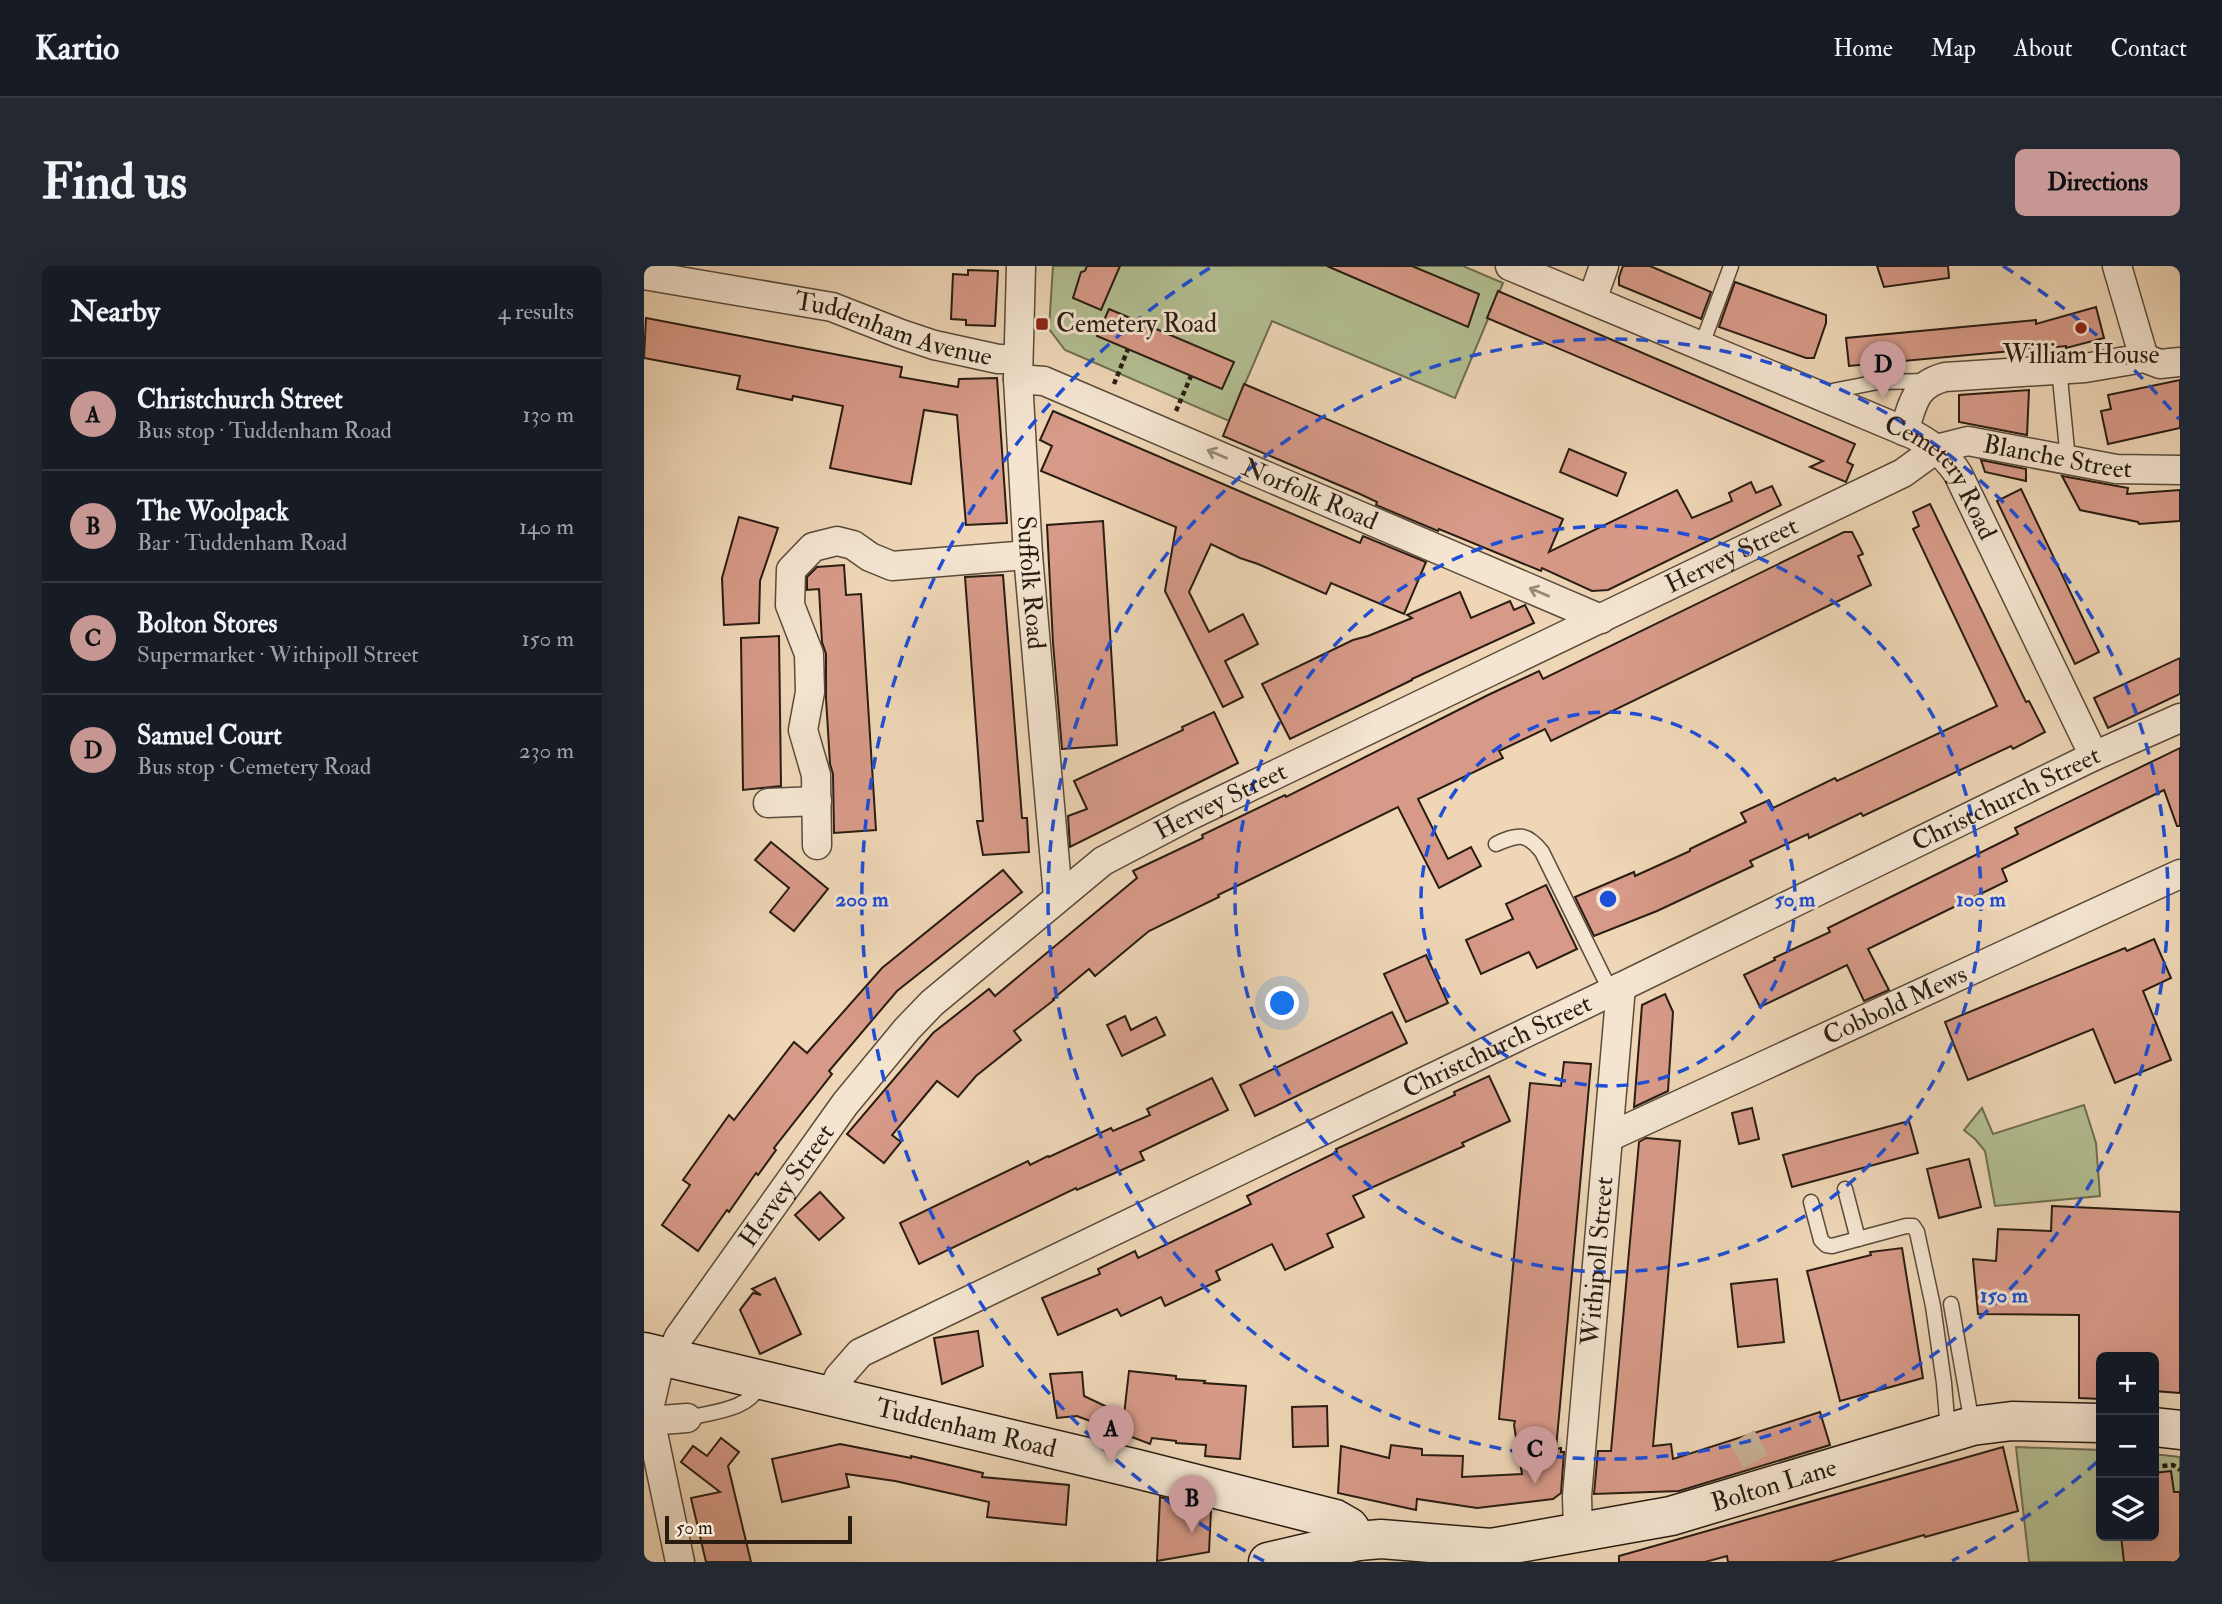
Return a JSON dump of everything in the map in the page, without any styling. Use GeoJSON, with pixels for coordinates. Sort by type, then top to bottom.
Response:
{"type":"FeatureCollection","features":[{"type":"Feature","properties":{"kind":"main road","name":"Tuddenham Road"},"geometry":{"type":"LineString","coordinates":[[658,1356],[1335,1519],[1349,1527],[1358,1541]]}},
{"type":"Feature","properties":{"kind":"main road","name":"Bolton Lane"},"geometry":{"type":"LineString","coordinates":[[1268,1562],[1358,1541],[1381,1539],[1404,1540],[1448,1554],[1491,1548],[1671,1516],[1764,1478],[1960,1429],[2012,1421],[2096,1423]]}},
{"type":"Feature","properties":{"kind":"main road"},"geometry":{"type":"LineString","coordinates":[[2159,1428],[2180,1430]]}},
{"type":"Feature","properties":{"kind":"street","name":"Suffolk Road"},"geometry":{"type":"LineString","coordinates":[[1021,266],[1018,369],[1028,555],[1059,897]]}},
{"type":"Feature","properties":{"kind":"street","name":"Cemetery Road"},"geometry":{"type":"LineString","coordinates":[[1510,266],[1903,430],[1936,449],[1958,474],[2094,756]]}},
{"type":"Feature","properties":{"kind":"street"},"geometry":{"type":"LineString","coordinates":[[1592,300],[1604,266]]}},
{"type":"Feature","properties":{"kind":"street"},"geometry":{"type":"LineString","coordinates":[[2117,266],[2144,358]]}},
{"type":"Feature","properties":{"kind":"street","name":"Tuddenham Avenue"},"geometry":{"type":"LineString","coordinates":[[644,275],[832,307],[901,334],[934,345],[998,359],[1018,369]]}},
{"type":"Feature","properties":{"kind":"street"},"geometry":{"type":"LineString","coordinates":[[1903,430],[1917,395],[1930,381],[1945,377],[2085,368],[2144,358],[2160,364],[2180,362]]}},
{"type":"Feature","properties":{"kind":"street","name":"Norfolk Road"},"geometry":{"type":"LineString","coordinates":[[1018,369],[1601,619]]}},
{"type":"Feature","properties":{"kind":"street","name":"Blanche Street"},"geometry":{"type":"LineString","coordinates":[[1936,449],[1968,441],[2116,470],[2180,470]]}},
{"type":"Feature","properties":{"kind":"street","name":"Hervey Street"},"geometry":{"type":"LineString","coordinates":[[659,1419],[649,1409],[658,1356],[679,1337],[845,1104],[879,1061],[932,1003],[1103,861],[1137,842],[1903,473],[1936,449]]}},
{"type":"Feature","properties":{"kind":"street"},"geometry":{"type":"LineString","coordinates":[[817,845],[816,775],[803,730],[810,692],[809,654],[790,605],[791,570],[813,547],[837,541],[853,545],[870,557],[892,566],[1028,555]]}},
{"type":"Feature","properties":{"kind":"street","name":"Christchurch Street"},"geometry":{"type":"LineString","coordinates":[[830,1396],[839,1377],[860,1353],[1616,990],[2094,756],[2180,718]]}},
{"type":"Feature","properties":{"kind":"street"},"geometry":{"type":"LineString","coordinates":[[768,803],[817,801]]}},
{"type":"Feature","properties":{"kind":"street","name":"Cobbold Mews"},"geometry":{"type":"LineString","coordinates":[[1609,1137],[2180,874]]}},
{"type":"Feature","properties":{"kind":"street","name":"Withipoll Street"},"geometry":{"type":"LineString","coordinates":[[1578,1533],[1577,1496],[1609,1137],[1616,990]]}},
{"type":"Feature","properties":{"kind":"street"},"geometry":{"type":"LineString","coordinates":[[659,1419],[654,1438],[680,1562]]}},
{"type":"Feature","properties":{"kind":"lane"},"geometry":{"type":"LineString","coordinates":[[1701,346],[1731,266]]}},
{"type":"Feature","properties":{"kind":"lane"},"geometry":{"type":"LineString","coordinates":[[2059,368],[2068,460]]}},
{"type":"Feature","properties":{"kind":"lane"},"geometry":{"type":"LineString","coordinates":[[1817,394],[1878,382],[1930,381]]}},
{"type":"Feature","properties":{"kind":"lane"},"geometry":{"type":"LineString","coordinates":[[1496,844],[1521,836],[1532,841],[1542,852],[1616,990]]}},
{"type":"Feature","properties":{"kind":"lane"},"geometry":{"type":"LineString","coordinates":[[1845,1189],[1858,1239]]}},
{"type":"Feature","properties":{"kind":"lane"},"geometry":{"type":"LineString","coordinates":[[1811,1202],[1821,1240],[1826,1245],[1832,1246],[1906,1226],[1913,1226],[1917,1232],[1944,1383],[1960,1429]]}},
{"type":"Feature","properties":{"kind":"lane"},"geometry":{"type":"LineString","coordinates":[[1951,1304],[1960,1429]]}},
{"type":"Feature","properties":{"kind":"lane"},"geometry":{"type":"LineString","coordinates":[[659,1419],[748,1401],[758,1390],[761,1380]]}},
{"type":"Feature","properties":{"kind":"path"},"geometry":{"type":"LineString","coordinates":[[1110,393],[1128,349]]}},
{"type":"Feature","properties":{"kind":"path"},"geometry":{"type":"LineString","coordinates":[[1172,420],[1191,376]]}},
{"type":"Feature","properties":{"kind":"path"},"geometry":{"type":"LineString","coordinates":[[2159,1466],[2173,1465],[2180,1470]]}},
{"type":"Feature","properties":{"kind":"green space"},"geometry":{"type":"Polygon","coordinates":[[[1053,266],[1463,266],[1503,283],[1455,398],[1272,321],[1229,421],[1065,350],[1049,329],[1053,266]]]}},
{"type":"Feature","properties":{"kind":"green space"},"geometry":{"type":"Polygon","coordinates":[[[2084,1105],[2096,1143],[2100,1196],[1995,1206],[1985,1151],[1964,1130],[1982,1108],[1993,1134],[2084,1105]]]}},
{"type":"Feature","properties":{"kind":"green space"},"geometry":{"type":"Polygon","coordinates":[[[2016,1447],[2096,1450],[2096,1541],[2159,1541],[2159,1455],[2180,1457],[2180,1562],[2029,1562],[2016,1447]]]}},
{"type":"Feature","properties":{"kind":"building"},"geometry":{"type":"Polygon","coordinates":[[[1087,266],[1120,266],[1101,310],[1073,298],[1081,272],[1085,271],[1087,266]]]}},
{"type":"Feature","properties":{"kind":"building"},"geometry":{"type":"Polygon","coordinates":[[[1327,266],[1412,266],[1479,294],[1468,327],[1327,266]]]}},
{"type":"Feature","properties":{"kind":"building"},"geometry":{"type":"Polygon","coordinates":[[[1623,266],[1650,266],[1711,292],[1701,319],[1619,285],[1623,266]]]}},
{"type":"Feature","properties":{"kind":"building"},"geometry":{"type":"Polygon","coordinates":[[[1877,266],[1948,266],[1949,278],[1884,287],[1877,266]]]}},
{"type":"Feature","properties":{"kind":"building"},"geometry":{"type":"Polygon","coordinates":[[[968,270],[998,271],[995,326],[966,325],[966,320],[951,319],[953,274],[968,275],[968,270]]]}},
{"type":"Feature","properties":{"kind":"building"},"geometry":{"type":"Polygon","coordinates":[[[1735,282],[1826,315],[1826,323],[1814,358],[1806,358],[1719,327],[1735,282]]]}},
{"type":"Feature","properties":{"kind":"building"},"geometry":{"type":"Polygon","coordinates":[[[1498,291],[1855,444],[1847,462],[1853,465],[1846,482],[1810,467],[1823,461],[1487,318],[1498,291]]]}},
{"type":"Feature","properties":{"kind":"building"},"geometry":{"type":"Polygon","coordinates":[[[2096,307],[2104,338],[2066,348],[1849,366],[1846,338],[2036,320],[2036,324],[2096,307]]]}},
{"type":"Feature","properties":{"kind":"building"},"geometry":{"type":"Polygon","coordinates":[[[1109,309],[1234,362],[1222,389],[1097,336],[1109,309]]]}},
{"type":"Feature","properties":{"kind":"building"},"geometry":{"type":"Polygon","coordinates":[[[646,318],[902,367],[900,377],[958,387],[959,379],[997,378],[1007,523],[966,525],[957,415],[924,410],[911,484],[830,468],[843,406],[793,396],[792,400],[737,389],[740,376],[644,358],[646,318]]]}},
{"type":"Feature","properties":{"kind":"building"},"geometry":{"type":"Polygon","coordinates":[[[2180,380],[2180,428],[2108,444],[2101,411],[2111,409],[2108,395],[2180,380]]]}},
{"type":"Feature","properties":{"kind":"building"},"geometry":{"type":"Polygon","coordinates":[[[1244,384],[1563,519],[1549,552],[1677,490],[1692,518],[1732,501],[1729,493],[1751,482],[1756,493],[1772,486],[1781,505],[1608,590],[1592,591],[1542,568],[1541,571],[1376,505],[1377,502],[1360,494],[1223,436],[1244,384]]]}},
{"type":"Feature","properties":{"kind":"building"},"geometry":{"type":"Polygon","coordinates":[[[2029,390],[2027,435],[1959,422],[1959,395],[2029,390]]]}},
{"type":"Feature","properties":{"kind":"building"},"geometry":{"type":"Polygon","coordinates":[[[1053,411],[1360,543],[1363,536],[1426,562],[1404,614],[1331,583],[1326,594],[1211,544],[1189,592],[1209,632],[1243,614],[1258,644],[1225,661],[1243,697],[1223,707],[1165,591],[1176,527],[1041,471],[1052,446],[1040,440],[1053,411]]]}},
{"type":"Feature","properties":{"kind":"building"},"geometry":{"type":"Polygon","coordinates":[[[1569,449],[1626,473],[1617,496],[1560,472],[1569,449]]]}},
{"type":"Feature","properties":{"kind":"building"},"geometry":{"type":"Polygon","coordinates":[[[1981,460],[2026,469],[2026,481],[1985,472],[1981,460]]]}},
{"type":"Feature","properties":{"kind":"building"},"geometry":{"type":"Polygon","coordinates":[[[2062,476],[2128,488],[2127,494],[2180,490],[2180,521],[2139,524],[2080,510],[2062,476]]]}},
{"type":"Feature","properties":{"kind":"building"},"geometry":{"type":"Polygon","coordinates":[[[2021,489],[2099,652],[2075,664],[1997,501],[2021,489]]]}},
{"type":"Feature","properties":{"kind":"building"},"geometry":{"type":"Polygon","coordinates":[[[1930,504],[2026,702],[2029,701],[2045,732],[1863,816],[1861,813],[1809,838],[1808,834],[1750,861],[1753,866],[1657,911],[1594,936],[1575,897],[1634,872],[1635,876],[1690,851],[1746,822],[1741,813],[1769,800],[1773,808],[1997,706],[1913,529],[1919,526],[1913,512],[1930,504]]]}},
{"type":"Feature","properties":{"kind":"building"},"geometry":{"type":"Polygon","coordinates":[[[739,517],[778,528],[760,581],[759,623],[724,625],[722,578],[739,517]]]}},
{"type":"Feature","properties":{"kind":"building"},"geometry":{"type":"Polygon","coordinates":[[[1103,521],[1117,745],[1062,749],[1047,525],[1103,521]]]}},
{"type":"Feature","properties":{"kind":"building"},"geometry":{"type":"Polygon","coordinates":[[[1844,532],[1852,532],[1863,554],[1858,556],[1871,585],[1551,741],[1545,729],[1499,751],[1503,758],[1418,799],[1448,859],[1471,847],[1481,866],[1439,888],[1398,807],[1149,931],[1095,976],[1089,969],[1014,1031],[1021,1040],[976,1076],[958,1097],[937,1081],[892,1135],[901,1142],[884,1163],[847,1134],[933,1033],[989,989],[995,996],[1137,878],[1133,871],[1486,696],[1539,671],[1543,679],[1844,532]]]}},
{"type":"Feature","properties":{"kind":"building"},"geometry":{"type":"Polygon","coordinates":[[[844,565],[846,595],[861,594],[876,830],[834,833],[826,654],[822,642],[819,589],[807,590],[807,577],[817,567],[844,565]]]}},
{"type":"Feature","properties":{"kind":"building"},"geometry":{"type":"Polygon","coordinates":[[[1003,575],[1022,818],[1027,818],[1029,852],[983,855],[977,821],[983,821],[965,577],[1003,575]]]}},
{"type":"Feature","properties":{"kind":"building"},"geometry":{"type":"Polygon","coordinates":[[[1460,592],[1471,618],[1510,601],[1514,610],[1525,605],[1534,623],[1290,739],[1262,684],[1353,640],[1412,618],[1407,615],[1460,592]]]}},
{"type":"Feature","properties":{"kind":"building"},"geometry":{"type":"Polygon","coordinates":[[[779,636],[781,786],[743,790],[741,638],[779,636]]]}},
{"type":"Feature","properties":{"kind":"building"},"geometry":{"type":"Polygon","coordinates":[[[2180,658],[2180,694],[2108,728],[2094,698],[2180,658]]]}},
{"type":"Feature","properties":{"kind":"building"},"geometry":{"type":"Polygon","coordinates":[[[1214,712],[1238,763],[1070,847],[1068,816],[1087,809],[1074,781],[1183,730],[1182,727],[1214,712]]]}},
{"type":"Feature","properties":{"kind":"building"},"geometry":{"type":"Polygon","coordinates":[[[2180,748],[2180,826],[2177,826],[2164,790],[2002,869],[2007,881],[1868,949],[1889,990],[1864,1001],[1847,965],[1760,1007],[1744,975],[1830,932],[1828,928],[2018,834],[2015,828],[2180,748]]]}},
{"type":"Feature","properties":{"kind":"building"},"geometry":{"type":"Polygon","coordinates":[[[771,842],[828,889],[794,931],[770,912],[789,888],[755,860],[771,842]]]}},
{"type":"Feature","properties":{"kind":"building"},"geometry":{"type":"Polygon","coordinates":[[[1003,870],[1022,892],[897,991],[829,1071],[832,1074],[698,1251],[662,1225],[690,1185],[683,1180],[729,1115],[734,1120],[794,1042],[807,1053],[882,968],[1003,870]]]}},
{"type":"Feature","properties":{"kind":"building"},"geometry":{"type":"Polygon","coordinates":[[[1546,885],[1577,949],[1537,968],[1529,952],[1481,974],[1466,940],[1513,919],[1506,904],[1546,885]]]}},
{"type":"Feature","properties":{"kind":"building"},"geometry":{"type":"Polygon","coordinates":[[[2154,939],[2171,978],[2143,991],[2171,1060],[2115,1083],[2093,1029],[1968,1080],[1945,1022],[2125,948],[2127,951],[2154,939]]]}},
{"type":"Feature","properties":{"kind":"building"},"geometry":{"type":"Polygon","coordinates":[[[1426,955],[1448,1003],[1406,1022],[1384,974],[1426,955]]]}},
{"type":"Feature","properties":{"kind":"building"},"geometry":{"type":"Polygon","coordinates":[[[1665,994],[1673,1012],[1668,1091],[1634,1107],[1642,1005],[1665,994]]]}},
{"type":"Feature","properties":{"kind":"building"},"geometry":{"type":"Polygon","coordinates":[[[1392,1012],[1407,1043],[1255,1116],[1240,1085],[1392,1012]]]}},
{"type":"Feature","properties":{"kind":"building"},"geometry":{"type":"Polygon","coordinates":[[[1125,1016],[1131,1030],[1156,1017],[1165,1035],[1122,1056],[1107,1025],[1125,1016]]]}},
{"type":"Feature","properties":{"kind":"building"},"geometry":{"type":"Polygon","coordinates":[[[1564,1062],[1591,1064],[1556,1449],[1561,1448],[1561,1452],[1564,1452],[1561,1493],[1553,1499],[1477,1508],[1417,1499],[1416,1510],[1338,1493],[1341,1446],[1389,1458],[1391,1445],[1422,1449],[1422,1455],[1463,1456],[1462,1477],[1522,1474],[1515,1421],[1499,1419],[1530,1083],[1561,1086],[1564,1062]]]}},
{"type":"Feature","properties":{"kind":"building"},"geometry":{"type":"Polygon","coordinates":[[[1489,1076],[1510,1121],[1462,1143],[1464,1146],[1353,1196],[1364,1217],[1327,1234],[1333,1247],[1285,1270],[1272,1244],[1216,1271],[1220,1280],[1165,1306],[1161,1297],[1121,1316],[1117,1309],[1058,1335],[1042,1298],[1100,1274],[1098,1269],[1135,1251],[1138,1258],[1251,1204],[1247,1196],[1337,1152],[1336,1149],[1455,1095],[1454,1092],[1489,1076]]]}},
{"type":"Feature","properties":{"kind":"building"},"geometry":{"type":"Polygon","coordinates":[[[1212,1078],[1228,1110],[1140,1152],[1144,1160],[1077,1190],[1076,1188],[919,1264],[900,1223],[1028,1161],[1030,1165],[1111,1128],[1113,1131],[1150,1115],[1147,1109],[1212,1078]]]}},
{"type":"Feature","properties":{"kind":"building"},"geometry":{"type":"Polygon","coordinates":[[[1752,1108],[1759,1139],[1739,1144],[1732,1113],[1752,1108]]]}},
{"type":"Feature","properties":{"kind":"building"},"geometry":{"type":"Polygon","coordinates":[[[1909,1121],[1918,1153],[1792,1187],[1783,1155],[1909,1121]]]}},
{"type":"Feature","properties":{"kind":"building"},"geometry":{"type":"Polygon","coordinates":[[[1646,1138],[1680,1141],[1653,1446],[1671,1444],[1673,1459],[1820,1412],[1830,1445],[1679,1491],[1594,1494],[1598,1451],[1611,1451],[1639,1142],[1646,1138]]]}},
{"type":"Feature","properties":{"kind":"building"},"geometry":{"type":"Polygon","coordinates":[[[1969,1159],[1981,1207],[1939,1218],[1927,1169],[1969,1159]]]}},
{"type":"Feature","properties":{"kind":"building"},"geometry":{"type":"Polygon","coordinates":[[[820,1192],[844,1218],[819,1240],[795,1215],[820,1192]]]}},
{"type":"Feature","properties":{"kind":"building"},"geometry":{"type":"Polygon","coordinates":[[[2052,1206],[2180,1212],[2180,1393],[2159,1391],[2159,1352],[2096,1352],[2096,1399],[2079,1398],[2079,1315],[1978,1314],[1973,1259],[1996,1261],[1998,1229],[2051,1231],[2052,1206]]]}},
{"type":"Feature","properties":{"kind":"building"},"geometry":{"type":"Polygon","coordinates":[[[1902,1248],[1923,1378],[1840,1401],[1807,1271],[1871,1255],[1870,1252],[1902,1248]]]}},
{"type":"Feature","properties":{"kind":"building"},"geometry":{"type":"Polygon","coordinates":[[[775,1278],[801,1334],[760,1354],[740,1310],[753,1293],[761,1295],[752,1289],[775,1278]]]}},
{"type":"Feature","properties":{"kind":"building"},"geometry":{"type":"Polygon","coordinates":[[[1777,1279],[1784,1342],[1738,1347],[1731,1284],[1777,1279]]]}},
{"type":"Feature","properties":{"kind":"building"},"geometry":{"type":"Polygon","coordinates":[[[978,1331],[983,1366],[942,1384],[934,1338],[978,1331]]]}},
{"type":"Feature","properties":{"kind":"building"},"geometry":{"type":"Polygon","coordinates":[[[1129,1371],[1176,1376],[1176,1379],[1205,1381],[1204,1383],[1246,1386],[1240,1459],[1205,1456],[1206,1445],[1152,1438],[1150,1444],[1077,1416],[1057,1418],[1050,1374],[1082,1372],[1084,1396],[1124,1415],[1129,1371]]]}},
{"type":"Feature","properties":{"kind":"building"},"geometry":{"type":"Polygon","coordinates":[[[1327,1406],[1328,1446],[1293,1447],[1292,1407],[1327,1406]]]}},
{"type":"Feature","properties":{"kind":"building"},"geometry":{"type":"Polygon","coordinates":[[[721,1438],[739,1452],[728,1466],[751,1562],[706,1562],[691,1498],[720,1492],[681,1462],[693,1446],[707,1456],[721,1438]]]}},
{"type":"Feature","properties":{"kind":"building"},"geometry":{"type":"Polygon","coordinates":[[[840,1444],[911,1456],[983,1473],[982,1477],[1069,1485],[1066,1525],[987,1517],[989,1502],[895,1481],[846,1474],[849,1487],[782,1502],[772,1459],[840,1444]]]}},
{"type":"Feature","properties":{"kind":"building"},"geometry":{"type":"Polygon","coordinates":[[[2003,1447],[2018,1511],[1830,1562],[1728,1562],[1727,1556],[1705,1562],[1619,1562],[1619,1556],[2003,1447]]]}},
{"type":"Feature","properties":{"kind":"building"},"geometry":{"type":"Polygon","coordinates":[[[2171,1471],[2174,1492],[2180,1492],[2180,1562],[2124,1562],[2122,1541],[2159,1541],[2159,1472],[2171,1471]]]}},
{"type":"Feature","properties":{"kind":"building"},"geometry":{"type":"Polygon","coordinates":[[[1160,1497],[1211,1510],[1209,1552],[1157,1561],[1160,1497]]]}},
{"type":"Feature","properties":{"kind":"tunnel"},"geometry":{"type":"LineString","coordinates":[[1742,1437],[1759,1467]]}},
{"type":"Feature","properties":{"kind":"place","name":"Cemetery Road"},"geometry":{"type":"Point","coordinates":[1042,324]}},
{"type":"Feature","properties":{"kind":"place","name":"William House"},"geometry":{"type":"Point","coordinates":[2081,328]}},
{"type":"Feature","properties":{"kind":"place","name":"Samuel Court"},"geometry":{"type":"Point","coordinates":[1883,399]}},
{"type":"Feature","properties":{"kind":"place","name":"Christchurch Street"},"geometry":{"type":"Point","coordinates":[1111,1463]}},
{"type":"Feature","properties":{"kind":"place","name":"Bolton Stores"},"geometry":{"type":"Point","coordinates":[1535,1484]}},
{"type":"Feature","properties":{"kind":"place","name":"The Woolpack"},"geometry":{"type":"Point","coordinates":[1192,1533]}}]}
